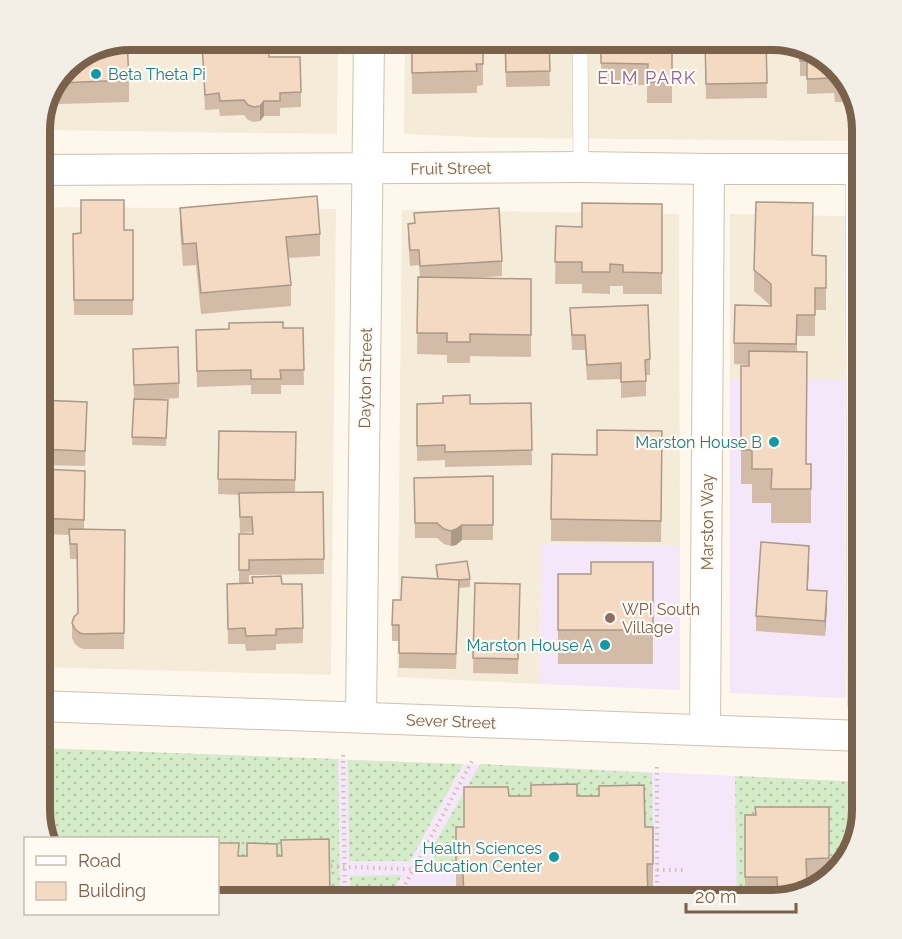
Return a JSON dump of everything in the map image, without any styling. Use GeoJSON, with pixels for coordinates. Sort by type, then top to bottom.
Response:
{"type":"FeatureCollection","features":[{"type":"Feature","properties":{"kind":"street","name":"Dayton Street"},"geometry":{"type":"LineString","coordinates":[[362,717],[369,49]]}},
{"type":"Feature","properties":{"kind":"street","name":"Fruit Street"},"geometry":{"type":"LineString","coordinates":[[50,170],[581,167],[852,169]]}},
{"type":"Feature","properties":{"kind":"street","name":"Marston Way"},"geometry":{"type":"LineString","coordinates":[[705,730],[709,169]]}},
{"type":"Feature","properties":{"kind":"street","name":"Sever Street"},"geometry":{"type":"LineString","coordinates":[[50,706],[852,736]]}},
{"type":"Feature","properties":{"kind":"lane"},"geometry":{"type":"LineString","coordinates":[[580,50],[581,167]]}},
{"type":"Feature","properties":{"kind":"path"},"geometry":{"type":"LineString","coordinates":[[338,890],[345,889],[343,755]]}},
{"type":"Feature","properties":{"kind":"path"},"geometry":{"type":"LineString","coordinates":[[402,890],[473,759]]}},
{"type":"Feature","properties":{"kind":"path"},"geometry":{"type":"LineString","coordinates":[[657,767],[655,870],[657,888]]}},
{"type":"Feature","properties":{"kind":"path"},"geometry":{"type":"LineString","coordinates":[[321,866],[456,871]]}},
{"type":"Feature","properties":{"kind":"path"},"geometry":{"type":"LineString","coordinates":[[655,870],[687,870]]}},
{"type":"Feature","properties":{"kind":"shaded area"},"geometry":{"type":"Polygon","coordinates":[[[130,49],[338,49],[337,134],[50,130],[50,125],[56,99],[63,85],[73,73],[85,63],[114,51],[130,49]]]}},
{"type":"Feature","properties":{"kind":"shaded area"},"geometry":{"type":"Polygon","coordinates":[[[405,49],[777,50],[793,52],[821,66],[833,77],[842,90],[852,119],[852,141],[499,138],[404,134],[405,49]]]}},
{"type":"Feature","properties":{"kind":"shaded area"},"geometry":{"type":"Polygon","coordinates":[[[50,207],[336,209],[331,675],[50,667],[50,207]]]}},
{"type":"Feature","properties":{"kind":"shaded area"},"geometry":{"type":"Polygon","coordinates":[[[402,210],[679,214],[680,546],[541,543],[540,684],[397,677],[402,210]]]}},
{"type":"Feature","properties":{"kind":"shaded area"},"geometry":{"type":"Polygon","coordinates":[[[730,214],[844,216],[845,380],[730,380],[730,214]]]}},
{"type":"Feature","properties":{"kind":"shaded area"},"geometry":{"type":"Polygon","coordinates":[[[844,216],[852,216],[852,341],[845,341],[844,216]]]}},
{"type":"Feature","properties":{"kind":"shaded area"},"geometry":{"type":"Polygon","coordinates":[[[730,380],[845,380],[846,698],[730,693],[730,380]]]}},
{"type":"Feature","properties":{"kind":"shaded area","name":"WPI South Village"},"geometry":{"type":"Polygon","coordinates":[[[541,543],[680,546],[680,690],[540,684],[541,543]]]}},
{"type":"Feature","properties":{"kind":"shaded area"},"geometry":{"type":"Polygon","coordinates":[[[50,748],[545,767],[852,781],[852,820],[844,845],[825,870],[798,885],[772,890],[219,890],[219,837],[55,837],[51,825],[50,748]]]}},
{"type":"Feature","properties":{"kind":"green space"},"geometry":{"type":"Polygon","coordinates":[[[50,748],[338,759],[340,890],[219,890],[219,837],[55,837],[51,825],[50,748]]]}},
{"type":"Feature","properties":{"kind":"green space"},"geometry":{"type":"Polygon","coordinates":[[[348,760],[463,764],[410,861],[349,861],[348,760]]]}},
{"type":"Feature","properties":{"kind":"green space"},"geometry":{"type":"Polygon","coordinates":[[[480,764],[652,773],[653,850],[464,853],[456,861],[430,862],[436,850],[431,850],[480,764]]]}},
{"type":"Feature","properties":{"kind":"green space"},"geometry":{"type":"Polygon","coordinates":[[[735,776],[852,781],[850,830],[836,858],[825,870],[812,879],[783,889],[737,890],[735,776]]]}},
{"type":"Feature","properties":{"kind":"green space"},"geometry":{"type":"Polygon","coordinates":[[[402,875],[394,890],[351,890],[350,876],[402,875]]]}},
{"type":"Feature","properties":{"kind":"green space"},"geometry":{"type":"Polygon","coordinates":[[[416,886],[456,887],[456,890],[414,890],[416,886]]]}},
{"type":"Feature","properties":{"kind":"building"},"geometry":{"type":"Polygon","coordinates":[[[127,49],[129,80],[65,83],[85,63],[114,51],[127,49]]]}},
{"type":"Feature","properties":{"kind":"building"},"geometry":{"type":"Polygon","coordinates":[[[202,49],[269,49],[269,57],[300,57],[301,92],[280,93],[280,101],[264,101],[260,106],[254,107],[248,105],[244,100],[220,101],[219,93],[205,95],[202,49]]]}},
{"type":"Feature","properties":{"kind":"building"},"geometry":{"type":"Polygon","coordinates":[[[412,49],[483,50],[483,64],[476,64],[477,71],[412,73],[412,49]]]}},
{"type":"Feature","properties":{"kind":"building"},"geometry":{"type":"Polygon","coordinates":[[[505,50],[549,50],[550,71],[506,72],[505,50]]]}},
{"type":"Feature","properties":{"kind":"building"},"geometry":{"type":"Polygon","coordinates":[[[601,50],[672,50],[672,82],[647,82],[648,64],[601,63],[601,50]]]}},
{"type":"Feature","properties":{"kind":"building"},"geometry":{"type":"Polygon","coordinates":[[[705,50],[766,50],[767,83],[706,84],[705,50]]]}},
{"type":"Feature","properties":{"kind":"building"},"geometry":{"type":"Polygon","coordinates":[[[800,55],[808,58],[834,78],[807,79],[807,61],[800,61],[800,55]]]}},
{"type":"Feature","properties":{"kind":"building"},"geometry":{"type":"Polygon","coordinates":[[[317,196],[320,234],[286,237],[291,285],[201,293],[196,243],[183,244],[180,208],[317,196]]]}},
{"type":"Feature","properties":{"kind":"building"},"geometry":{"type":"Polygon","coordinates":[[[81,200],[124,200],[124,230],[133,230],[133,300],[74,300],[73,234],[81,233],[81,200]]]}},
{"type":"Feature","properties":{"kind":"building"},"geometry":{"type":"Polygon","coordinates":[[[756,202],[813,203],[812,255],[826,256],[826,288],[815,288],[815,315],[797,315],[796,344],[734,343],[735,305],[771,306],[771,284],[754,270],[756,202]]]}},
{"type":"Feature","properties":{"kind":"building"},"geometry":{"type":"Polygon","coordinates":[[[582,203],[662,204],[662,273],[623,272],[623,265],[610,264],[610,272],[582,272],[582,262],[555,262],[556,226],[582,227],[582,203]]]}},
{"type":"Feature","properties":{"kind":"building"},"geometry":{"type":"Polygon","coordinates":[[[499,208],[502,261],[420,266],[419,250],[410,250],[408,224],[415,223],[414,213],[499,208]]]}},
{"type":"Feature","properties":{"kind":"building"},"geometry":{"type":"Polygon","coordinates":[[[418,277],[531,279],[531,335],[470,334],[470,342],[447,342],[447,333],[417,333],[418,277]]]}},
{"type":"Feature","properties":{"kind":"building"},"geometry":{"type":"Polygon","coordinates":[[[648,305],[650,359],[645,360],[646,381],[621,382],[621,363],[587,365],[585,335],[572,335],[570,308],[648,305]]]}},
{"type":"Feature","properties":{"kind":"building"},"geometry":{"type":"Polygon","coordinates":[[[50,318],[51,318],[50,373],[50,318]]]}},
{"type":"Feature","properties":{"kind":"building"},"geometry":{"type":"Polygon","coordinates":[[[283,322],[283,328],[303,328],[304,370],[280,370],[281,379],[251,379],[251,370],[197,371],[196,330],[229,329],[229,323],[283,322]]]}},
{"type":"Feature","properties":{"kind":"building"},"geometry":{"type":"Polygon","coordinates":[[[178,347],[179,383],[134,385],[133,349],[178,347]]]}},
{"type":"Feature","properties":{"kind":"building","name":"Marston House B"},"geometry":{"type":"Polygon","coordinates":[[[749,351],[807,352],[806,464],[811,464],[811,489],[771,489],[772,469],[752,469],[752,450],[741,450],[741,366],[749,366],[749,351]]]}},
{"type":"Feature","properties":{"kind":"building"},"geometry":{"type":"Polygon","coordinates":[[[470,395],[470,404],[531,403],[532,450],[445,452],[445,445],[417,446],[417,404],[443,403],[443,396],[470,395]]]}},
{"type":"Feature","properties":{"kind":"building"},"geometry":{"type":"Polygon","coordinates":[[[134,399],[168,400],[166,438],[132,437],[134,399]]]}},
{"type":"Feature","properties":{"kind":"building"},"geometry":{"type":"Polygon","coordinates":[[[50,400],[87,402],[85,451],[50,449],[50,400]]]}},
{"type":"Feature","properties":{"kind":"building"},"geometry":{"type":"Polygon","coordinates":[[[597,430],[662,431],[661,521],[551,519],[552,454],[597,455],[597,430]]]}},
{"type":"Feature","properties":{"kind":"building"},"geometry":{"type":"Polygon","coordinates":[[[219,431],[296,432],[295,480],[218,479],[219,431]]]}},
{"type":"Feature","properties":{"kind":"building"},"geometry":{"type":"Polygon","coordinates":[[[50,469],[85,471],[84,520],[50,518],[50,469]]]}},
{"type":"Feature","properties":{"kind":"building"},"geometry":{"type":"Polygon","coordinates":[[[493,476],[493,525],[462,525],[451,531],[437,523],[415,523],[414,478],[493,476]]]}},
{"type":"Feature","properties":{"kind":"building"},"geometry":{"type":"Polygon","coordinates":[[[323,492],[324,559],[249,560],[249,570],[239,570],[239,534],[253,534],[252,517],[240,517],[239,493],[323,492]]]}},
{"type":"Feature","properties":{"kind":"building"},"geometry":{"type":"Polygon","coordinates":[[[69,529],[125,530],[124,633],[84,634],[75,629],[72,623],[78,613],[77,544],[70,544],[69,529]]]}},
{"type":"Feature","properties":{"kind":"building"},"geometry":{"type":"Polygon","coordinates":[[[761,542],[809,546],[807,590],[827,591],[825,621],[756,616],[761,542]]]}},
{"type":"Feature","properties":{"kind":"building"},"geometry":{"type":"Polygon","coordinates":[[[467,561],[470,579],[438,579],[436,565],[467,561]]]}},
{"type":"Feature","properties":{"kind":"building"},"geometry":{"type":"Polygon","coordinates":[[[591,562],[653,562],[653,630],[558,630],[558,574],[591,574],[591,562]]]}},
{"type":"Feature","properties":{"kind":"building"},"geometry":{"type":"Polygon","coordinates":[[[281,576],[282,584],[302,584],[303,628],[276,629],[276,635],[246,636],[245,628],[228,629],[227,584],[253,583],[252,577],[281,576]]]}},
{"type":"Feature","properties":{"kind":"building"},"geometry":{"type":"Polygon","coordinates":[[[402,577],[459,580],[456,654],[399,653],[399,625],[392,625],[393,600],[401,600],[402,577]]]}},
{"type":"Feature","properties":{"kind":"building"},"geometry":{"type":"Polygon","coordinates":[[[475,583],[520,584],[518,659],[473,658],[475,583]]]}},
{"type":"Feature","properties":{"kind":"building","name":"Health Sciences Education Center"},"geometry":{"type":"Polygon","coordinates":[[[577,784],[577,796],[599,796],[599,786],[644,785],[645,827],[653,827],[653,864],[647,864],[648,890],[464,890],[463,872],[456,872],[456,827],[464,827],[464,787],[508,787],[509,796],[531,796],[531,785],[577,784]]]}},
{"type":"Feature","properties":{"kind":"building"},"geometry":{"type":"Polygon","coordinates":[[[755,807],[829,807],[829,858],[806,859],[807,881],[783,889],[778,889],[777,877],[745,877],[745,815],[756,815],[755,807]]]}},
{"type":"Feature","properties":{"kind":"building"},"geometry":{"type":"Polygon","coordinates":[[[329,839],[330,890],[219,890],[219,843],[239,843],[238,856],[247,856],[247,843],[277,844],[277,856],[282,856],[281,840],[329,839]]]}},
{"type":"Feature","properties":{"kind":"place","name":"Beta Theta Pi"},"geometry":{"type":"Point","coordinates":[96,74]}},
{"type":"Feature","properties":{"kind":"place","name":"Marston House B"},"geometry":{"type":"Point","coordinates":[774,442]}},
{"type":"Feature","properties":{"kind":"place","name":"WPI South Village"},"geometry":{"type":"Point","coordinates":[610,618]}},
{"type":"Feature","properties":{"kind":"place","name":"Marston House A"},"geometry":{"type":"Point","coordinates":[605,645]}},
{"type":"Feature","properties":{"kind":"place","name":"Health Sciences Education Center"},"geometry":{"type":"Point","coordinates":[554,857]}},
{"type":"Feature","properties":{"kind":"district","name":"ELM PARK"},"geometry":{"type":"Point","coordinates":[647,78]}}]}
